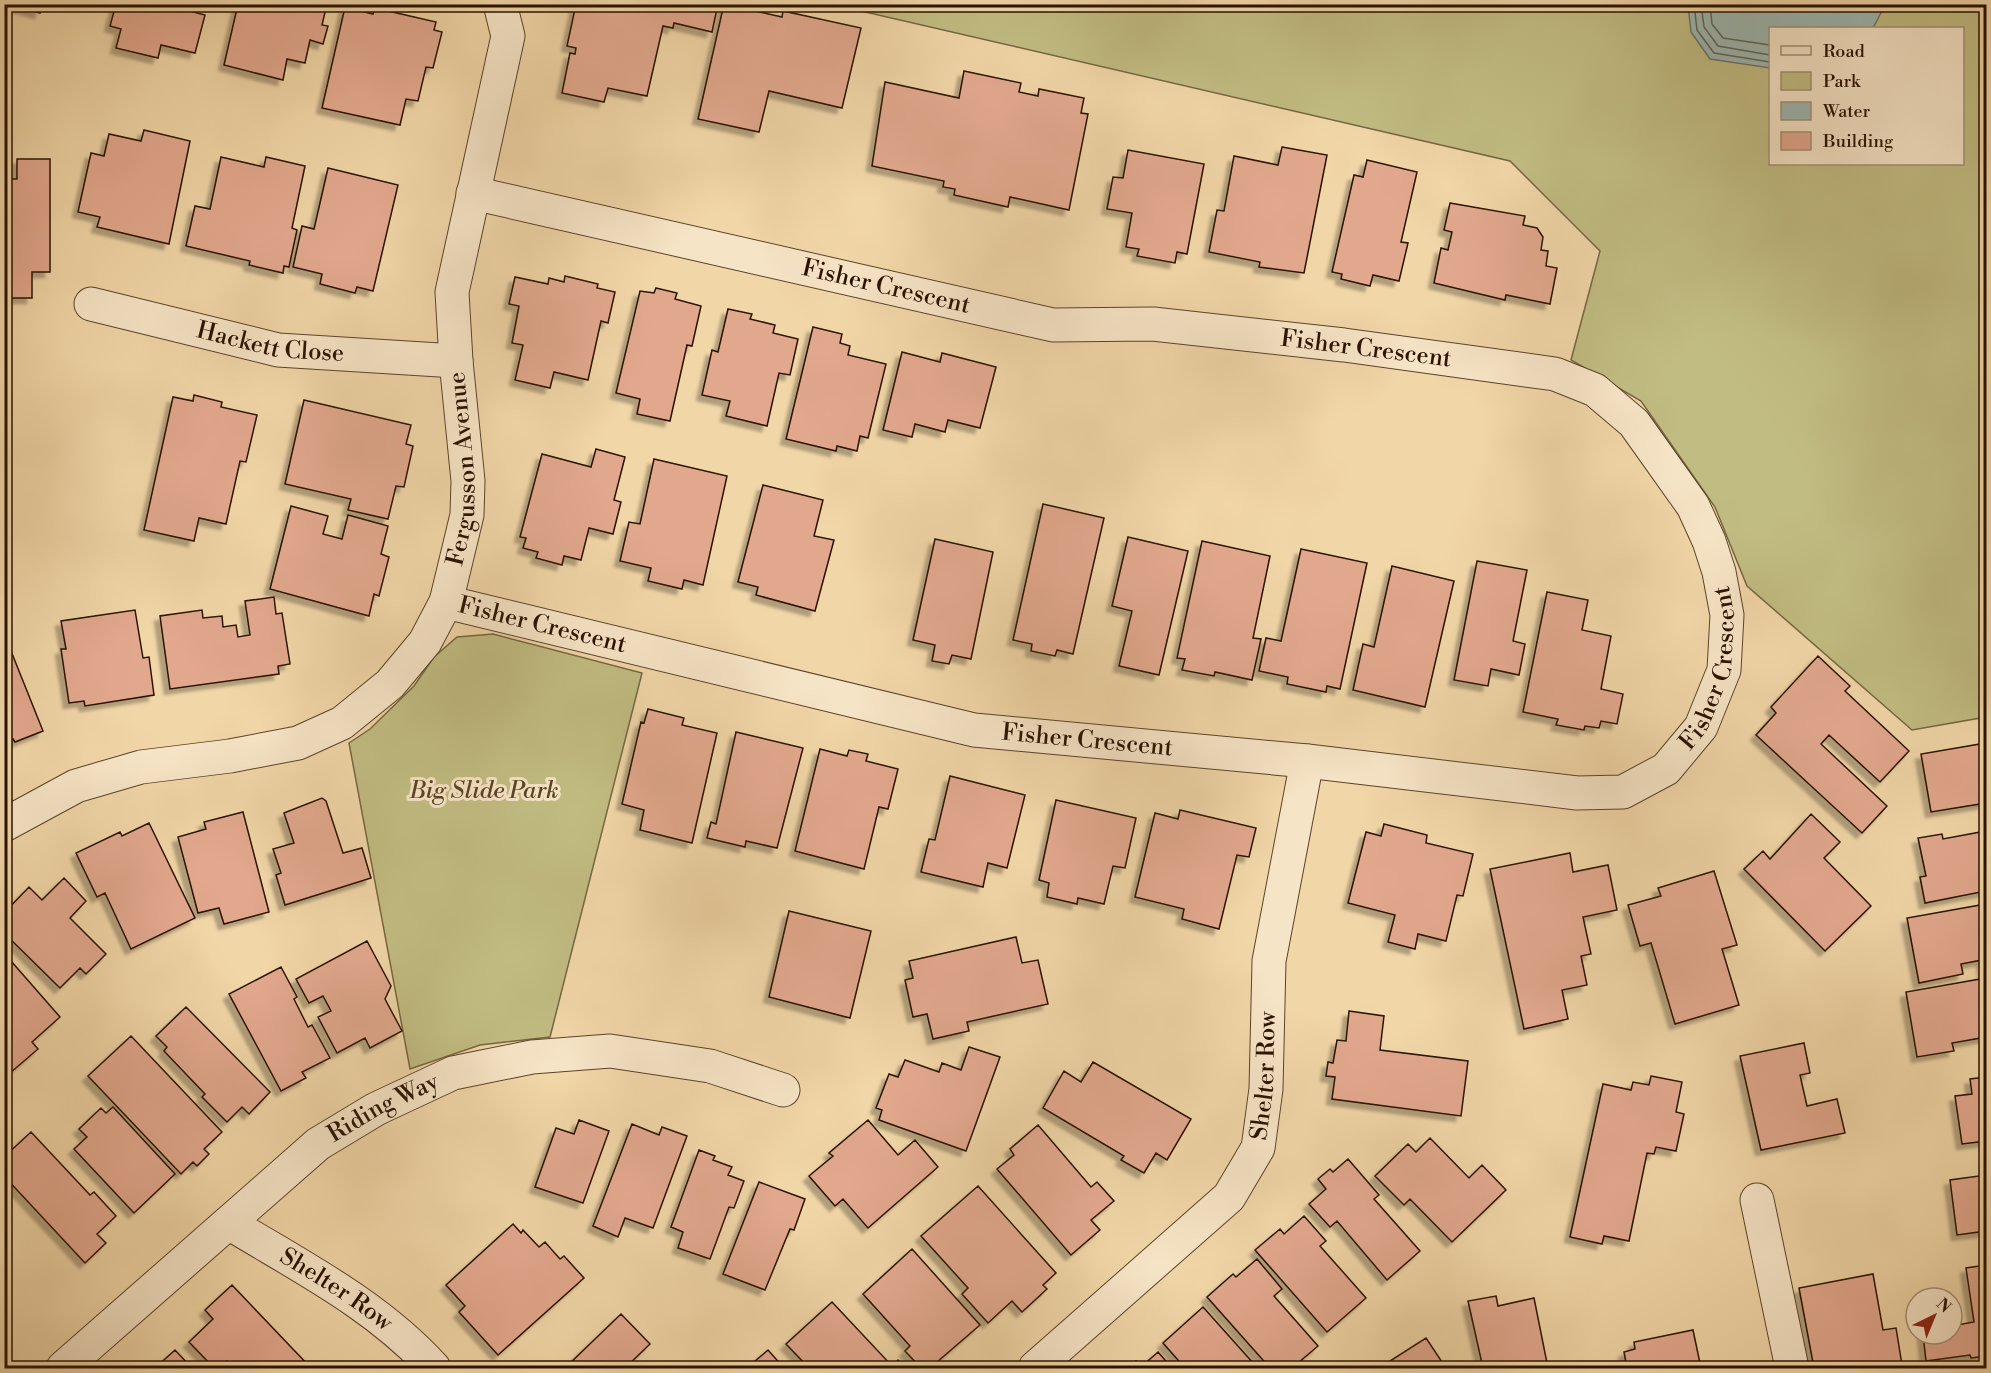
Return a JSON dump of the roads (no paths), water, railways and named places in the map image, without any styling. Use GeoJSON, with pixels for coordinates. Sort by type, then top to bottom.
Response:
{"type":"FeatureCollection","features":[{"type":"Feature","properties":{"kind":"street","name":"Fergusson Avenue"},"geometry":{"type":"LineString","coordinates":[[4,825],[76,786],[141,768],[230,756],[298,743],[342,723],[390,684],[425,642],[446,602],[467,515],[468,481],[456,361],[452,292],[508,36],[500,4]]}},
{"type":"Feature","properties":{"kind":"street","name":"Fisher Crescent"},"geometry":{"type":"LineString","coordinates":[[446,602],[974,730],[1307,761],[1577,793],[1623,792],[1666,769],[1701,727],[1724,670],[1727,615],[1719,572],[1709,541],[1693,507],[1634,423],[1595,390],[1556,374],[1344,345],[1153,324],[1053,325],[474,194]]}},
{"type":"Feature","properties":{"kind":"street","name":"Hackett Close"},"geometry":{"type":"LineString","coordinates":[[91,304],[278,350],[456,361]]}},
{"type":"Feature","properties":{"kind":"street","name":"Shelter Row"},"geometry":{"type":"LineString","coordinates":[[1035,1368],[1229,1197],[1258,1148],[1266,1089],[1269,961],[1307,761]]}},
{"type":"Feature","properties":{"kind":"street","name":"Riding Way"},"geometry":{"type":"LineString","coordinates":[[63,1368],[318,1144],[376,1109],[453,1073],[532,1057],[610,1051],[710,1066],[783,1090]]}},
{"type":"Feature","properties":{"kind":"street"},"geometry":{"type":"LineString","coordinates":[[1758,1200],[1792,1368]]}},
{"type":"Feature","properties":{"kind":"street","name":"Shelter Row"},"geometry":{"type":"LineString","coordinates":[[229,1222],[369,1308],[408,1340],[434,1368]]}},
{"type":"Feature","properties":{"kind":"water"},"geometry":{"type":"Polygon","coordinates":[[[1688,4],[1885,5],[1874,27],[1769,27],[1769,68],[1710,59],[1691,32],[1688,4]]]}},
{"type":"Feature","properties":{"kind":"park label","name":"Big Slide Park"},"geometry":{"type":"Point","coordinates":[484,791]}}]}
